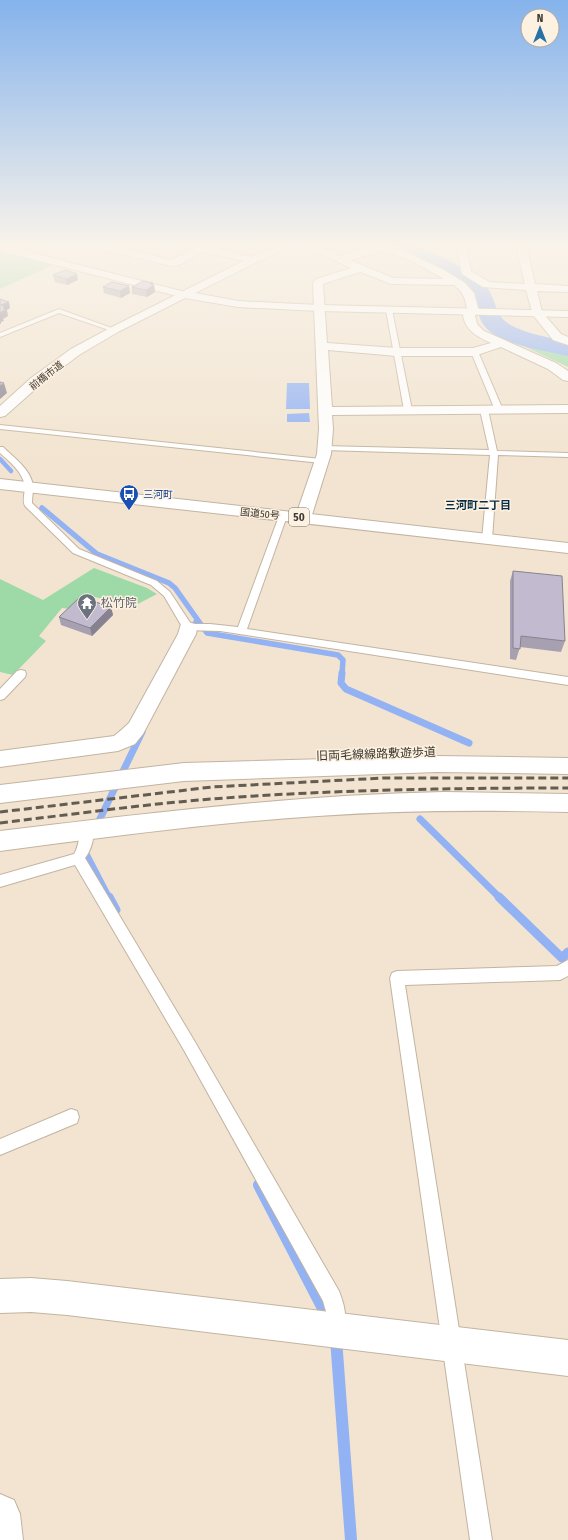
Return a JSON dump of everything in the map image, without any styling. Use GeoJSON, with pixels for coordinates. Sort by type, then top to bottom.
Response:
{"type":"FeatureCollection","features":[{"type":"Feature","properties":{"kind":"main road","name":"前橋市道"},"geometry":{"type":"LineString","coordinates":[[0,413],[36,381],[75,352],[138,318]]}},
{"type":"Feature","properties":{"kind":"main road"},"geometry":{"type":"LineString","coordinates":[[303,518],[324,448],[326,411],[320,318]]}},
{"type":"Feature","properties":{"kind":"main road"},"geometry":{"type":"LineString","coordinates":[[469,318],[474,328],[502,343],[552,366],[568,377]]}},
{"type":"Feature","properties":{"kind":"main road"},"geometry":{"type":"LineString","coordinates":[[541,318],[557,337],[568,341]]}},
{"type":"Feature","properties":{"kind":"main road"},"geometry":{"type":"LineString","coordinates":[[322,346],[396,352],[474,352],[502,343]]}},
{"type":"Feature","properties":{"kind":"main road"},"geometry":{"type":"LineString","coordinates":[[326,411],[568,409]]}},
{"type":"Feature","properties":{"kind":"main road","name":"国道50号"},"geometry":{"type":"LineString","coordinates":[[0,484],[568,548]]}},
{"type":"Feature","properties":{"kind":"main road"},"geometry":{"type":"LineString","coordinates":[[0,759],[118,743],[127,738],[140,721],[187,634],[188,628]]}},
{"type":"Feature","properties":{"kind":"main road","name":"旧両毛線線路敷遊歩道"},"geometry":{"type":"LineString","coordinates":[[0,794],[295,757],[414,751],[568,753]]}},
{"type":"Feature","properties":{"kind":"main road","name":"旧両毛線線路敷遊歩道"},"geometry":{"type":"LineString","coordinates":[[184,772],[437,764],[568,766]]}},
{"type":"Feature","properties":{"kind":"main road"},"geometry":{"type":"LineString","coordinates":[[0,841],[238,812],[324,806],[445,802],[568,803]]}},
{"type":"Feature","properties":{"kind":"main road"},"geometry":{"type":"LineString","coordinates":[[0,1296],[31,1295],[67,1298],[568,1358]]}},
{"type":"Feature","properties":{"kind":"main road"},"geometry":{"type":"LineString","coordinates":[[0,1514],[3,1540]]}},
{"type":"Feature","properties":{"kind":"lane"},"geometry":{"type":"LineString","coordinates":[[0,336],[43,318]]}},
{"type":"Feature","properties":{"kind":"lane"},"geometry":{"type":"LineString","coordinates":[[79,318],[114,330]]}},
{"type":"Feature","properties":{"kind":"lane"},"geometry":{"type":"LineString","coordinates":[[390,318],[408,410]]}},
{"type":"Feature","properties":{"kind":"lane"},"geometry":{"type":"LineString","coordinates":[[474,352],[498,410]]}},
{"type":"Feature","properties":{"kind":"lane"},"geometry":{"type":"LineString","coordinates":[[484,410],[494,453],[487,539]]}},
{"type":"Feature","properties":{"kind":"lane"},"geometry":{"type":"LineString","coordinates":[[0,427],[321,461]]}},
{"type":"Feature","properties":{"kind":"lane"},"geometry":{"type":"LineString","coordinates":[[324,448],[568,455]]}},
{"type":"Feature","properties":{"kind":"lane"},"geometry":{"type":"LineString","coordinates":[[0,449],[27,478],[29,487],[27,499],[28,504],[76,551],[154,584],[167,594],[188,628],[210,627],[568,680]]}},
{"type":"Feature","properties":{"kind":"lane"},"geometry":{"type":"LineString","coordinates":[[241,632],[283,516]]}},
{"type":"Feature","properties":{"kind":"lane"},"geometry":{"type":"LineString","coordinates":[[0,696],[21,674]]}},
{"type":"Feature","properties":{"kind":"lane"},"geometry":{"type":"LineString","coordinates":[[0,881],[78,858],[84,850],[87,830]]}},
{"type":"Feature","properties":{"kind":"lane"},"geometry":{"type":"LineString","coordinates":[[78,858],[190,1047],[332,1298],[336,1315],[335,1331]]}},
{"type":"Feature","properties":{"kind":"lane"},"geometry":{"type":"LineString","coordinates":[[481,1540],[397,978],[560,973],[567,971]]}},
{"type":"Feature","properties":{"kind":"lane"},"geometry":{"type":"LineString","coordinates":[[0,1147],[71,1117]]}},
{"type":"Feature","properties":{"kind":"green space"},"geometry":{"type":"Polygon","coordinates":[[[516,339],[568,353],[568,367],[511,340],[516,339]]]}},
{"type":"Feature","properties":{"kind":"green space"},"geometry":{"type":"Polygon","coordinates":[[[94,568],[147,588],[157,594],[132,607],[95,597],[84,606],[72,609],[62,608],[39,636],[46,641],[13,675],[0,672],[0,579],[43,600],[94,568]]]}},
{"type":"Feature","properties":{"kind":"water"},"geometry":{"type":"Polygon","coordinates":[[[287,383],[309,383],[310,409],[286,409],[287,383]]]}},
{"type":"Feature","properties":{"kind":"water"},"geometry":{"type":"Polygon","coordinates":[[[309,413],[310,422],[287,422],[287,414],[309,413]]]}},
{"type":"Feature","properties":{"kind":"building"},"geometry":{"type":"Polygon","coordinates":[[[513,571],[562,576],[565,641],[521,636],[520,649],[513,648],[513,571]]]}},
{"type":"Feature","properties":{"kind":"building"},"geometry":{"type":"Polygon","coordinates":[[[80,597],[111,607],[90,628],[59,617],[80,597]]]}},
{"type":"Feature","properties":{"kind":"waterway"},"geometry":{"type":"LineString","coordinates":[[491,318],[494,323],[509,333],[568,349]]}},
{"type":"Feature","properties":{"kind":"waterway"},"geometry":{"type":"LineString","coordinates":[[0,459],[11,471]]}},
{"type":"Feature","properties":{"kind":"waterway"},"geometry":{"type":"LineString","coordinates":[[42,508],[97,554],[169,583],[175,588],[207,633],[338,655],[343,660],[342,674]]}},
{"type":"Feature","properties":{"kind":"waterway"},"geometry":{"type":"LineString","coordinates":[[191,632],[197,620]]}},
{"type":"Feature","properties":{"kind":"waterway"},"geometry":{"type":"LineString","coordinates":[[342,673],[341,683],[346,689],[469,743]]}},
{"type":"Feature","properties":{"kind":"waterway"},"geometry":{"type":"LineString","coordinates":[[96,827],[142,732]]}},
{"type":"Feature","properties":{"kind":"waterway"},"geometry":{"type":"LineString","coordinates":[[420,819],[500,898]]}},
{"type":"Feature","properties":{"kind":"waterway"},"geometry":{"type":"LineString","coordinates":[[86,847],[84,850],[109,898]]}},
{"type":"Feature","properties":{"kind":"waterway"},"geometry":{"type":"LineString","coordinates":[[109,897],[116,910]]}},
{"type":"Feature","properties":{"kind":"waterway"},"geometry":{"type":"LineString","coordinates":[[499,897],[562,958],[568,952]]}},
{"type":"Feature","properties":{"kind":"waterway"},"geometry":{"type":"LineString","coordinates":[[259,1185],[329,1320]]}},
{"type":"Feature","properties":{"kind":"waterway"},"geometry":{"type":"LineString","coordinates":[[336,1339],[351,1540]]}},
{"type":"Feature","properties":{"kind":"railway"},"geometry":{"type":"LineString","coordinates":[[0,812],[212,787],[383,778],[568,778]]}},
{"type":"Feature","properties":{"kind":"railway"},"geometry":{"type":"LineString","coordinates":[[0,823],[199,800],[291,794],[383,790],[568,788]]}},
{"type":"Feature","properties":{"kind":"place","name":"三河町"},"geometry":{"type":"Point","coordinates":[129,511]}},
{"type":"Feature","properties":{"kind":"place","name":"松竹院"},"geometry":{"type":"Point","coordinates":[87,620]}},
{"type":"Feature","properties":{"kind":"district","name":"三河町二丁目"},"geometry":{"type":"Point","coordinates":[478,505]}}]}
